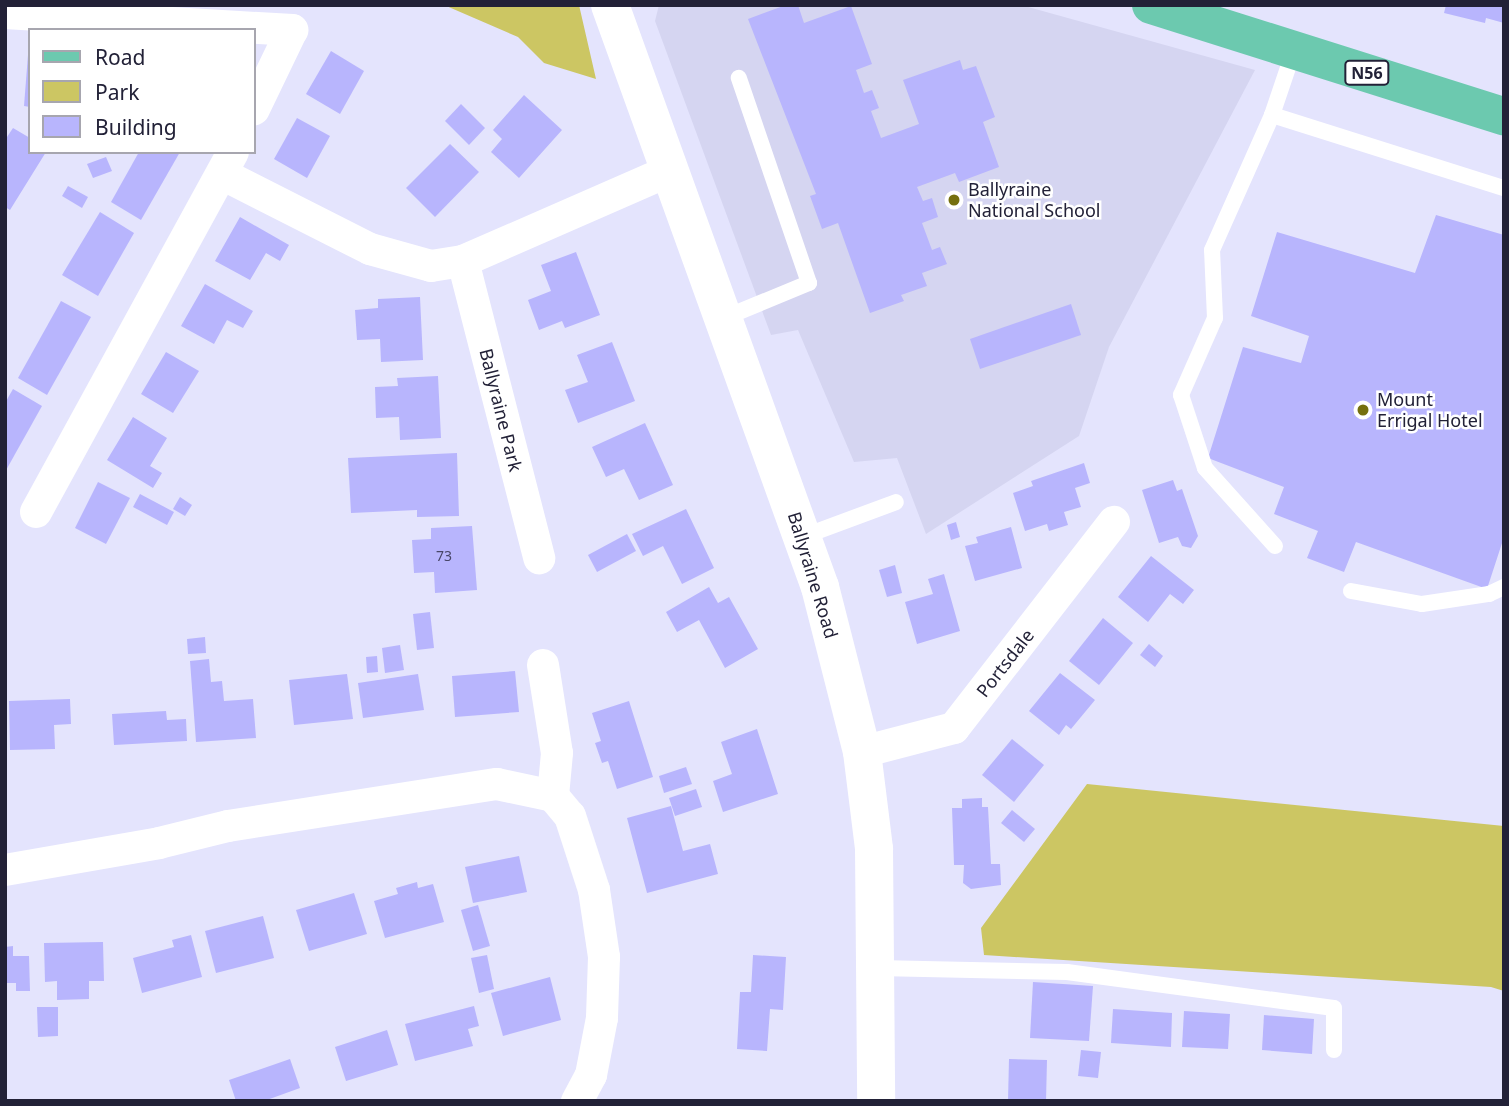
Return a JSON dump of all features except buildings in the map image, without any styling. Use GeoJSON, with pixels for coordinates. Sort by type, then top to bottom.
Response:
{"type":"FeatureCollection","features":[{"type":"Feature","properties":{"kind":"main road"},"geometry":{"type":"LineString","coordinates":[[610,5],[637,72]]}},
{"type":"Feature","properties":{"kind":"main road"},"geometry":{"type":"LineString","coordinates":[[637,5],[637,72]]}},
{"type":"Feature","properties":{"kind":"main road","name":"N56"},"geometry":{"type":"LineString","coordinates":[[1151,5],[1226,18],[1294,50],[1501,110]]}},
{"type":"Feature","properties":{"kind":"main road","name":"Ballyraine Road"},"geometry":{"type":"LineString","coordinates":[[637,72],[669,171],[820,587],[862,752],[874,849],[876,1101]]}},
{"type":"Feature","properties":{"kind":"street"},"geometry":{"type":"LineString","coordinates":[[5,13],[292,30],[256,105]]}},
{"type":"Feature","properties":{"kind":"street"},"geometry":{"type":"LineString","coordinates":[[36,512],[228,163],[401,260],[431,265],[463,261],[669,171]]}},
{"type":"Feature","properties":{"kind":"street","name":"Ballyraine Park"},"geometry":{"type":"LineString","coordinates":[[463,261],[539,558]]}},
{"type":"Feature","properties":{"kind":"street","name":"Portsdale"},"geometry":{"type":"LineString","coordinates":[[862,752],[954,728],[1114,522]]}},
{"type":"Feature","properties":{"kind":"street"},"geometry":{"type":"LineString","coordinates":[[543,665],[556,753],[553,796]]}},
{"type":"Feature","properties":{"kind":"street"},"geometry":{"type":"LineString","coordinates":[[5,870],[159,843],[228,826],[497,784],[553,796],[570,816],[594,890],[604,957],[602,1018],[590,1075],[577,1101]]}},
{"type":"Feature","properties":{"kind":"lane"},"geometry":{"type":"LineString","coordinates":[[1275,546],[1205,468],[1181,395],[1215,318],[1212,250],[1272,115],[1294,50]]}},
{"type":"Feature","properties":{"kind":"lane"},"geometry":{"type":"LineString","coordinates":[[724,318],[809,283],[740,78]]}},
{"type":"Feature","properties":{"kind":"lane"},"geometry":{"type":"LineString","coordinates":[[1272,115],[1504,188]]}},
{"type":"Feature","properties":{"kind":"lane"},"geometry":{"type":"LineString","coordinates":[[802,537],[896,502]]}},
{"type":"Feature","properties":{"kind":"lane"},"geometry":{"type":"LineString","coordinates":[[1351,591],[1422,604],[1489,594],[1504,587]]}},
{"type":"Feature","properties":{"kind":"lane"},"geometry":{"type":"LineString","coordinates":[[877,968],[1067,972],[1334,1008],[1334,1050]]}},
{"type":"Feature","properties":{"kind":"shaded area","name":"Ballyraine National School"},"geometry":{"type":"Polygon","coordinates":[[[659,5],[1021,5],[1255,70],[1109,347],[1079,436],[926,534],[897,458],[854,462],[798,330],[771,335],[655,21],[659,5]]]}},
{"type":"Feature","properties":{"kind":"green space"},"geometry":{"type":"Polygon","coordinates":[[[444,5],[579,5],[596,79],[544,63],[518,37],[444,5]]]}},
{"type":"Feature","properties":{"kind":"green space"},"geometry":{"type":"Polygon","coordinates":[[[1087,784],[1504,826],[1504,991],[1491,987],[984,955],[981,928],[1087,784]]]}},
{"type":"Feature","properties":{"kind":"place","name":"Ballyraine National School"},"geometry":{"type":"Point","coordinates":[954,200]}},
{"type":"Feature","properties":{"kind":"place","name":"Mount Errigal Hotel"},"geometry":{"type":"Point","coordinates":[1363,410]}}]}
